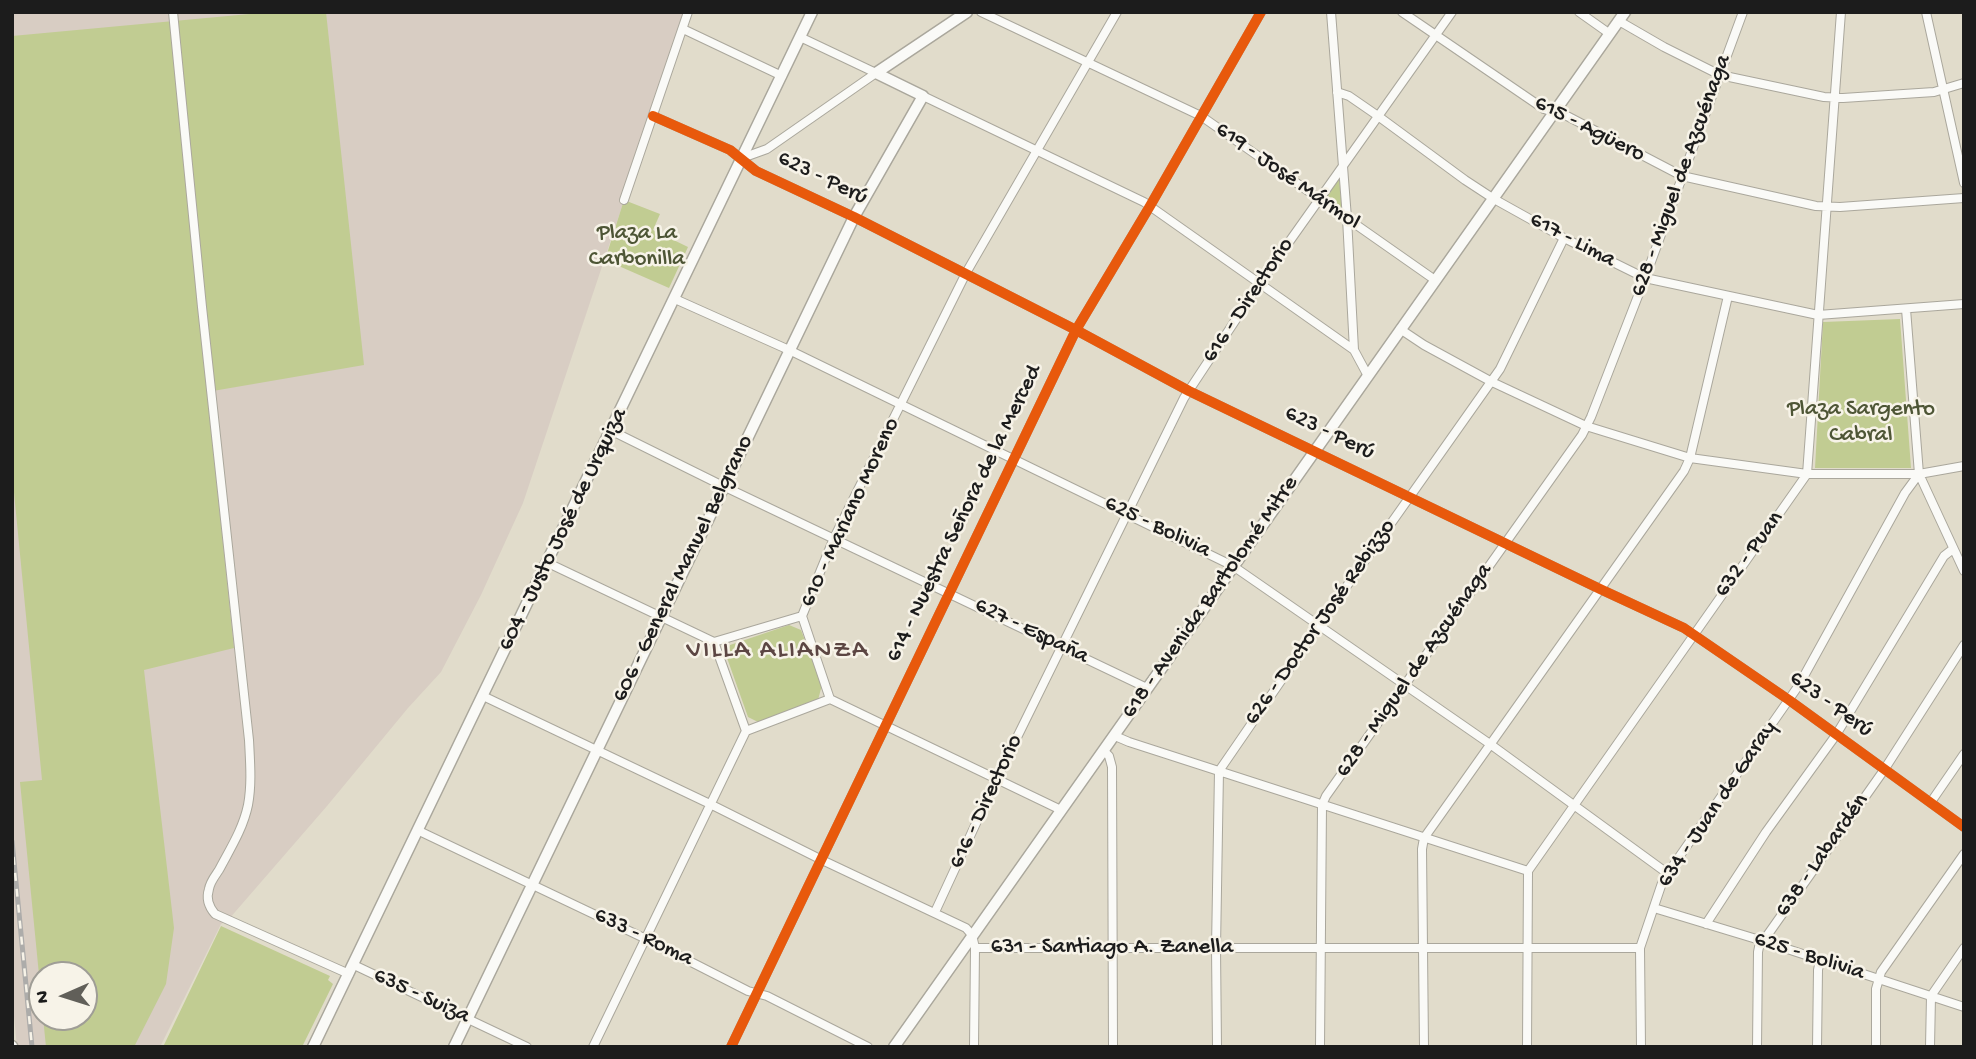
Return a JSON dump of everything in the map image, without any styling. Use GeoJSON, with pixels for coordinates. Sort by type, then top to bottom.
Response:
{"type":"FeatureCollection","features":[{"type":"Feature","properties":{"kind":"main road","name":"604 - Justo José de Urquiza"},"geometry":{"type":"LineString","coordinates":[[313,1047],[813,12]]}},
{"type":"Feature","properties":{"kind":"main road"},"geometry":{"type":"LineString","coordinates":[[876,73],[967,12]]}},
{"type":"Feature","properties":{"kind":"main road","name":"618 - Avenida Bartolomé Mitre"},"geometry":{"type":"LineString","coordinates":[[894,1047],[1622,16]]}},
{"type":"Feature","properties":{"kind":"main road"},"geometry":{"type":"LineString","coordinates":[[876,73],[923,96]]}},
{"type":"Feature","properties":{"kind":"main road","name":"606 - General Manuel Belgrano"},"geometry":{"type":"LineString","coordinates":[[454,1047],[854,218],[923,96]]}},
{"type":"Feature","properties":{"kind":"street","name":"635 - Suiza"},"geometry":{"type":"LineString","coordinates":[[173,12],[203,320],[249,740],[250,784],[247,811],[240,832],[212,881],[208,893],[210,907],[215,914],[467,1018],[527,1047]]}},
{"type":"Feature","properties":{"kind":"street"},"geometry":{"type":"LineString","coordinates":[[624,200],[688,12]]}},
{"type":"Feature","properties":{"kind":"street","name":"619 - José Mármol"},"geometry":{"type":"LineString","coordinates":[[981,12],[1201,116],[1435,280]]}},
{"type":"Feature","properties":{"kind":"street","name":"610 - Mariano Moreno"},"geometry":{"type":"LineString","coordinates":[[714,642],[802,616],[834,538],[966,274],[1117,12]]}},
{"type":"Feature","properties":{"kind":"street","name":"614 - Nuestra Señora de la Merced"},"geometry":{"type":"LineString","coordinates":[[732,1047],[1076,330],[1261,12]]}},
{"type":"Feature","properties":{"kind":"street"},"geometry":{"type":"LineString","coordinates":[[1331,12],[1354,350],[1368,376]]}},
{"type":"Feature","properties":{"kind":"street","name":"615 - Agüero"},"geometry":{"type":"LineString","coordinates":[[1402,12],[1538,106],[1566,117],[1682,176],[1827,207],[1964,198]]}},
{"type":"Feature","properties":{"kind":"street","name":"616 - Directorio"},"geometry":{"type":"LineString","coordinates":[[935,912],[996,780],[1189,391],[1260,283],[1452,12]]}},
{"type":"Feature","properties":{"kind":"street"},"geometry":{"type":"LineString","coordinates":[[1579,12],[1610,34]]}},
{"type":"Feature","properties":{"kind":"street","name":"628 - Miguel de Azcuénaga"},"geometry":{"type":"LineString","coordinates":[[1322,805],[1586,426],[1645,278],[1743,12]]}},
{"type":"Feature","properties":{"kind":"street"},"geometry":{"type":"LineString","coordinates":[[1807,474],[1840,12]]}},
{"type":"Feature","properties":{"kind":"street"},"geometry":{"type":"LineString","coordinates":[[1926,12],[1964,183]]}},
{"type":"Feature","properties":{"kind":"street"},"geometry":{"type":"LineString","coordinates":[[1622,16],[1664,47],[1729,79],[1835,98],[1943,90],[1964,83]]}},
{"type":"Feature","properties":{"kind":"street"},"geometry":{"type":"LineString","coordinates":[[683,29],[782,76]]}},
{"type":"Feature","properties":{"kind":"street"},"geometry":{"type":"LineString","coordinates":[[743,158],[767,149],[876,73],[800,37]]}},
{"type":"Feature","properties":{"kind":"street","name":"617 - Lima"},"geometry":{"type":"LineString","coordinates":[[1337,92],[1349,96],[1494,199],[1564,238],[1645,278],[1818,315],[1964,304]]}},
{"type":"Feature","properties":{"kind":"street"},"geometry":{"type":"LineString","coordinates":[[923,96],[1150,206],[1354,350]]}},
{"type":"Feature","properties":{"kind":"street","name":"623 - Perú"},"geometry":{"type":"LineString","coordinates":[[653,116],[730,150],[756,171],[966,274],[1189,391],[1694,634],[1964,827]]}},
{"type":"Feature","properties":{"kind":"street","name":"626 - Doctor José Rebizzo"},"geometry":{"type":"LineString","coordinates":[[1219,771],[1492,382],[1506,359],[1564,238]]}},
{"type":"Feature","properties":{"kind":"street"},"geometry":{"type":"LineString","coordinates":[[1424,1047],[1424,838],[1684,471],[1690,458],[1728,296]]}},
{"type":"Feature","properties":{"kind":"street","name":"625 - Bolivia"},"geometry":{"type":"LineString","coordinates":[[675,299],[789,350],[1233,566],[1490,744],[1667,873]]}},
{"type":"Feature","properties":{"kind":"street"},"geometry":{"type":"LineString","coordinates":[[1906,309],[1919,474],[1964,571]]}},
{"type":"Feature","properties":{"kind":"street"},"geometry":{"type":"LineString","coordinates":[[1400,329],[1492,382],[1586,426],[1690,458],[1807,474],[1919,474],[1964,466]]}},
{"type":"Feature","properties":{"kind":"street","name":"627 - España"},"geometry":{"type":"LineString","coordinates":[[612,430],[723,486],[1147,688]]}},
{"type":"Feature","properties":{"kind":"street","name":"632 - Puan"},"geometry":{"type":"LineString","coordinates":[[1528,871],[1807,474]]}},
{"type":"Feature","properties":{"kind":"street","name":"634 - Juan de Garay"},"geometry":{"type":"LineString","coordinates":[[1641,1047],[1640,948],[1667,873],[1799,685],[1905,493],[1919,474]]}},
{"type":"Feature","properties":{"kind":"street"},"geometry":{"type":"LineString","coordinates":[[1706,924],[1766,832],[1836,735],[1944,556],[1953,549]]}},
{"type":"Feature","properties":{"kind":"street"},"geometry":{"type":"LineString","coordinates":[[548,563],[714,642],[747,731]]}},
{"type":"Feature","properties":{"kind":"street"},"geometry":{"type":"LineString","coordinates":[[802,616],[830,699],[1061,810]]}},
{"type":"Feature","properties":{"kind":"street","name":"638 - Labardén"},"geometry":{"type":"LineString","coordinates":[[1757,1047],[1758,952],[1763,941],[1884,770],[1964,645]]}},
{"type":"Feature","properties":{"kind":"street","name":"631 - Santiago A. Zanella"},"geometry":{"type":"LineString","coordinates":[[483,696],[935,912],[966,928],[972,935],[975,948],[1640,948]]}},
{"type":"Feature","properties":{"kind":"street"},"geometry":{"type":"LineString","coordinates":[[593,1047],[747,731],[830,699]]}},
{"type":"Feature","properties":{"kind":"street"},"geometry":{"type":"LineString","coordinates":[[1115,736],[1528,871],[1527,1047]]}},
{"type":"Feature","properties":{"kind":"street"},"geometry":{"type":"LineString","coordinates":[[1104,751],[1109,756],[1112,767],[1113,1047]]}},
{"type":"Feature","properties":{"kind":"street"},"geometry":{"type":"LineString","coordinates":[[1931,802],[1964,754]]}},
{"type":"Feature","properties":{"kind":"street"},"geometry":{"type":"LineString","coordinates":[[1217,1047],[1219,771]]}},
{"type":"Feature","properties":{"kind":"street"},"geometry":{"type":"LineString","coordinates":[[1320,1047],[1322,805]]}},
{"type":"Feature","properties":{"kind":"street","name":"633 - Roma"},"geometry":{"type":"LineString","coordinates":[[417,830],[645,938],[748,991],[767,996],[868,1047]]}},
{"type":"Feature","properties":{"kind":"street"},"geometry":{"type":"LineString","coordinates":[[1876,1047],[1877,980],[1964,854]]}},
{"type":"Feature","properties":{"kind":"street","name":"625 - Bolivia"},"geometry":{"type":"LineString","coordinates":[[1654,908],[1964,1007]]}},
{"type":"Feature","properties":{"kind":"street"},"geometry":{"type":"LineString","coordinates":[[974,1047],[975,948]]}},
{"type":"Feature","properties":{"kind":"street"},"geometry":{"type":"LineString","coordinates":[[1930,1047],[1931,996],[1964,948]]}},
{"type":"Feature","properties":{"kind":"street"},"geometry":{"type":"LineString","coordinates":[[1817,1047],[1820,960]]}},
{"type":"Feature","properties":{"kind":"shaded area"},"geometry":{"type":"Polygon","coordinates":[[[12,12],[687,12],[523,503],[481,595],[441,672],[229,919],[221,924],[160,1047],[17,1047],[12,996],[12,12]]]}},
{"type":"Feature","properties":{"kind":"green space"},"geometry":{"type":"Polygon","coordinates":[[[271,12],[326,12],[364,365],[207,392],[234,648],[144,670],[174,928],[166,984],[134,1047],[46,1047],[44,1031],[98,1031],[98,961],[38,961],[20,782],[42,780],[12,472],[12,36],[271,12]]]}},
{"type":"Feature","properties":{"kind":"green space"},"geometry":{"type":"Polygon","coordinates":[[[1339,178],[1342,209],[1326,196],[1339,178]]]}},
{"type":"Feature","properties":{"kind":"green space","name":"Plaza La Carbonilla"},"geometry":{"type":"Polygon","coordinates":[[[624,200],[660,214],[653,230],[688,247],[669,288],[605,260],[624,200]]]}},
{"type":"Feature","properties":{"kind":"green space","name":"Plaza Sargento Cabral"},"geometry":{"type":"Polygon","coordinates":[[[1900,319],[1911,468],[1815,468],[1823,322],[1900,319]]]}},
{"type":"Feature","properties":{"kind":"green space"},"geometry":{"type":"Polygon","coordinates":[[[789,625],[801,630],[822,685],[818,700],[758,722],[748,717],[726,655],[730,645],[789,625]]]}},
{"type":"Feature","properties":{"kind":"green space"},"geometry":{"type":"Polygon","coordinates":[[[221,926],[330,976],[328,980],[333,984],[302,1047],[163,1047],[221,926]]]}},
{"type":"Feature","properties":{"kind":"railway"},"geometry":{"type":"LineString","coordinates":[[12,841],[32,1047]]}},
{"type":"Feature","properties":{"kind":"cycle path"},"geometry":{"type":"LineString","coordinates":[[731,1047],[1076,330],[1261,12]]}},
{"type":"Feature","properties":{"kind":"cycle path"},"geometry":{"type":"LineString","coordinates":[[653,116],[730,150],[756,171],[854,217],[1189,391],[1684,628],[1789,700],[1964,827]]}},
{"type":"Feature","properties":{"kind":"district","name":"VILLA ALIANZA"},"geometry":{"type":"Point","coordinates":[778,652]}}]}
